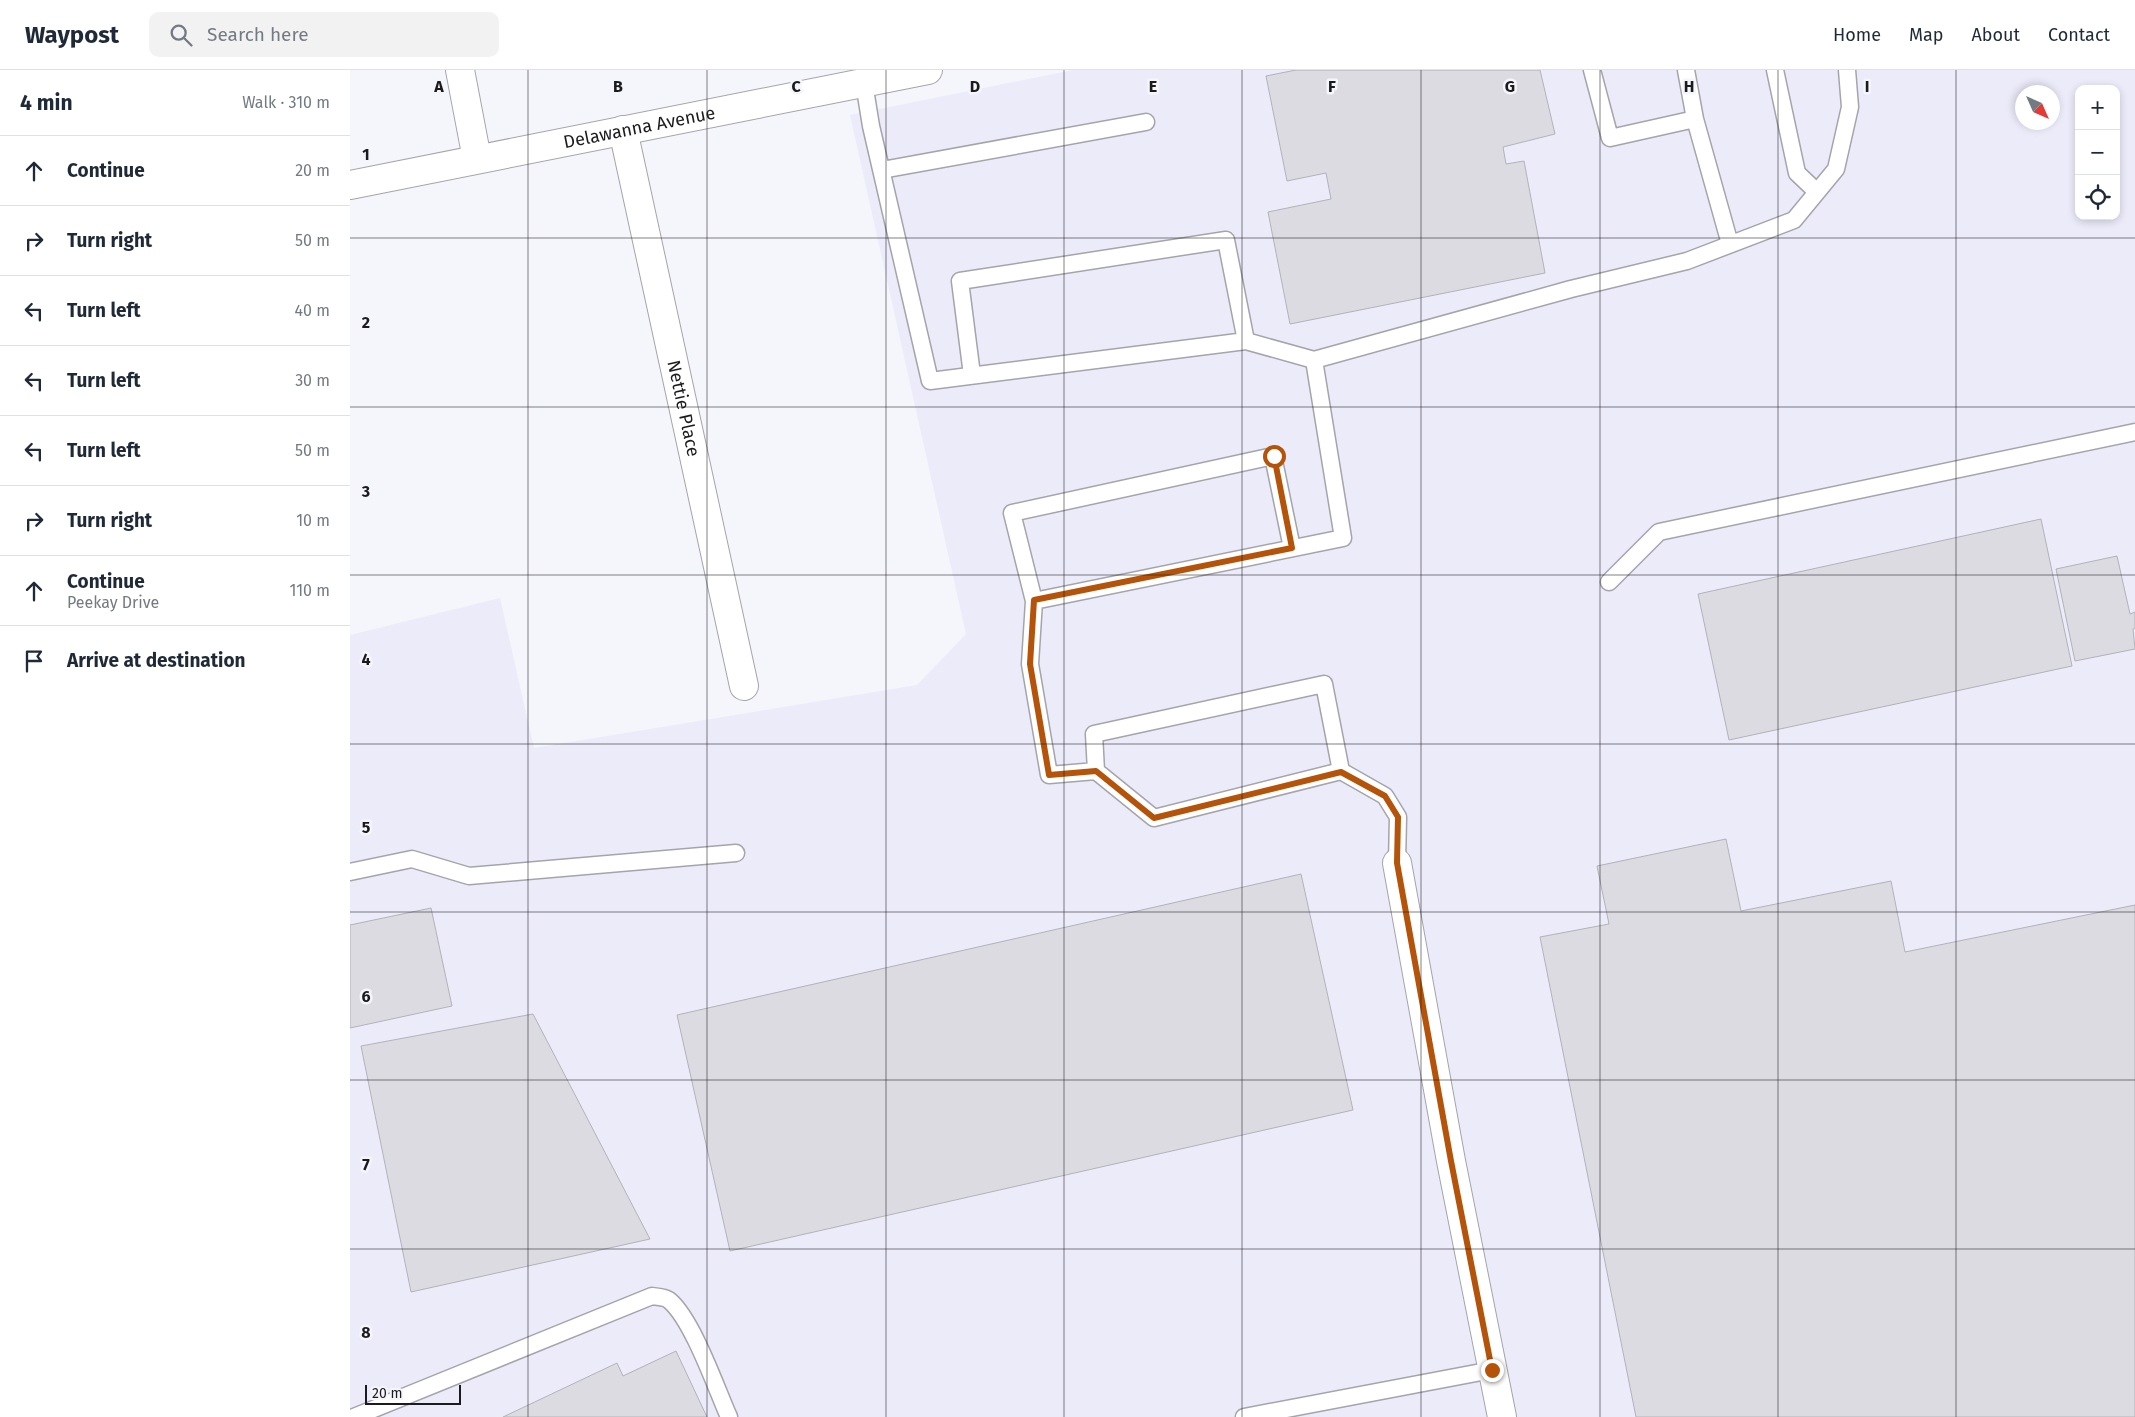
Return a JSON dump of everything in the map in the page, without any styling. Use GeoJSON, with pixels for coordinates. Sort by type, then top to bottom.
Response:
{"type":"FeatureCollection","features":[{"type":"Feature","properties":{"kind":"street"},"geometry":{"type":"LineString","coordinates":[[460,70],[477,159]]}},
{"type":"Feature","properties":{"kind":"street","name":"Delawanna Avenue"},"geometry":{"type":"LineString","coordinates":[[350,185],[623,130],[847,80],[928,70]]}},
{"type":"Feature","properties":{"kind":"street","name":"Nettie Place"},"geometry":{"type":"LineString","coordinates":[[623,130],[744,686]]}},
{"type":"Feature","properties":{"kind":"street"},"geometry":{"type":"LineString","coordinates":[[1397,863],[1451,1161],[1502,1417]]}},
{"type":"Feature","properties":{"kind":"lane"},"geometry":{"type":"LineString","coordinates":[[1592,70],[1610,138],[1696,119]]}},
{"type":"Feature","properties":{"kind":"lane"},"geometry":{"type":"LineString","coordinates":[[1686,70],[1696,119],[1730,244]]}},
{"type":"Feature","properties":{"kind":"lane"},"geometry":{"type":"LineString","coordinates":[[1775,70],[1797,173],[1817,192]]}},
{"type":"Feature","properties":{"kind":"lane"},"geometry":{"type":"LineString","coordinates":[[847,80],[882,170],[930,381],[1246,341],[1314,360],[1571,288],[1687,261],[1794,220],[1836,169],[1850,107],[1847,70]]}},
{"type":"Feature","properties":{"kind":"lane"},"geometry":{"type":"LineString","coordinates":[[882,170],[1146,122]]}},
{"type":"Feature","properties":{"kind":"lane"},"geometry":{"type":"LineString","coordinates":[[972,375],[960,281],[1226,240],[1246,341]]}},
{"type":"Feature","properties":{"kind":"lane"},"geometry":{"type":"LineString","coordinates":[[1034,600],[1342,538],[1314,360]]}},
{"type":"Feature","properties":{"kind":"lane"},"geometry":{"type":"LineString","coordinates":[[1610,582],[1659,532],[2135,432]]}},
{"type":"Feature","properties":{"kind":"lane"},"geometry":{"type":"LineString","coordinates":[[1292,548],[1274,456],[1012,513],[1034,600],[1030,664],[1049,775],[1096,771],[1154,818],[1341,772],[1385,796],[1398,817],[1397,863]]}},
{"type":"Feature","properties":{"kind":"lane"},"geometry":{"type":"LineString","coordinates":[[1096,771],[1094,734],[1324,684],[1341,772]]}},
{"type":"Feature","properties":{"kind":"lane"},"geometry":{"type":"LineString","coordinates":[[350,872],[412,859],[469,876],[736,852]]}},
{"type":"Feature","properties":{"kind":"lane"},"geometry":{"type":"LineString","coordinates":[[354,1417],[652,1296],[668,1299],[678,1309],[690,1328],[730,1417]]}},
{"type":"Feature","properties":{"kind":"lane"},"geometry":{"type":"LineString","coordinates":[[1244,1417],[1492,1370]]}},
{"type":"Feature","properties":{"kind":"shaded area"},"geometry":{"type":"Polygon","coordinates":[[[1073,70],[2135,70],[2135,1417],[350,1417],[350,635],[500,598],[534,748],[917,685],[966,634],[850,115],[1073,70]]]}},
{"type":"Feature","properties":{"kind":"building"},"geometry":{"type":"Polygon","coordinates":[[[1296,70],[1540,70],[1555,134],[1503,147],[1506,164],[1524,161],[1545,273],[1290,324],[1268,212],[1331,199],[1326,173],[1287,181],[1266,76],[1296,70]]]}},
{"type":"Feature","properties":{"kind":"building"},"geometry":{"type":"Polygon","coordinates":[[[2041,519],[2072,666],[1729,740],[1698,594],[2041,519]]]}},
{"type":"Feature","properties":{"kind":"building"},"geometry":{"type":"Polygon","coordinates":[[[2117,556],[2130,614],[2135,612],[2135,628],[2133,629],[2135,649],[2075,661],[2056,569],[2117,556]]]}},
{"type":"Feature","properties":{"kind":"building"},"geometry":{"type":"Polygon","coordinates":[[[1726,839],[1741,911],[1891,881],[1905,952],[2135,905],[2135,1417],[1636,1417],[1540,937],[1609,924],[1597,866],[1726,839]]]}},
{"type":"Feature","properties":{"kind":"building"},"geometry":{"type":"Polygon","coordinates":[[[1301,874],[1353,1110],[730,1251],[677,1015],[1301,874]]]}},
{"type":"Feature","properties":{"kind":"building"},"geometry":{"type":"Polygon","coordinates":[[[431,908],[452,1006],[350,1028],[350,925],[431,908]]]}},
{"type":"Feature","properties":{"kind":"building"},"geometry":{"type":"Polygon","coordinates":[[[533,1014],[650,1239],[411,1292],[361,1046],[533,1014]]]}},
{"type":"Feature","properties":{"kind":"building"},"geometry":{"type":"Polygon","coordinates":[[[676,1351],[707,1417],[503,1417],[617,1363],[623,1376],[676,1351]]]}},
{"type":"Feature","properties":{"kind":"route"},"geometry":{"type":"LineString","coordinates":[[1274,456],[1292,548],[1034,600],[1030,664],[1049,775],[1096,771],[1154,818],[1341,772],[1385,796],[1398,817],[1397,863],[1451,1161],[1492,1370]]}}]}
